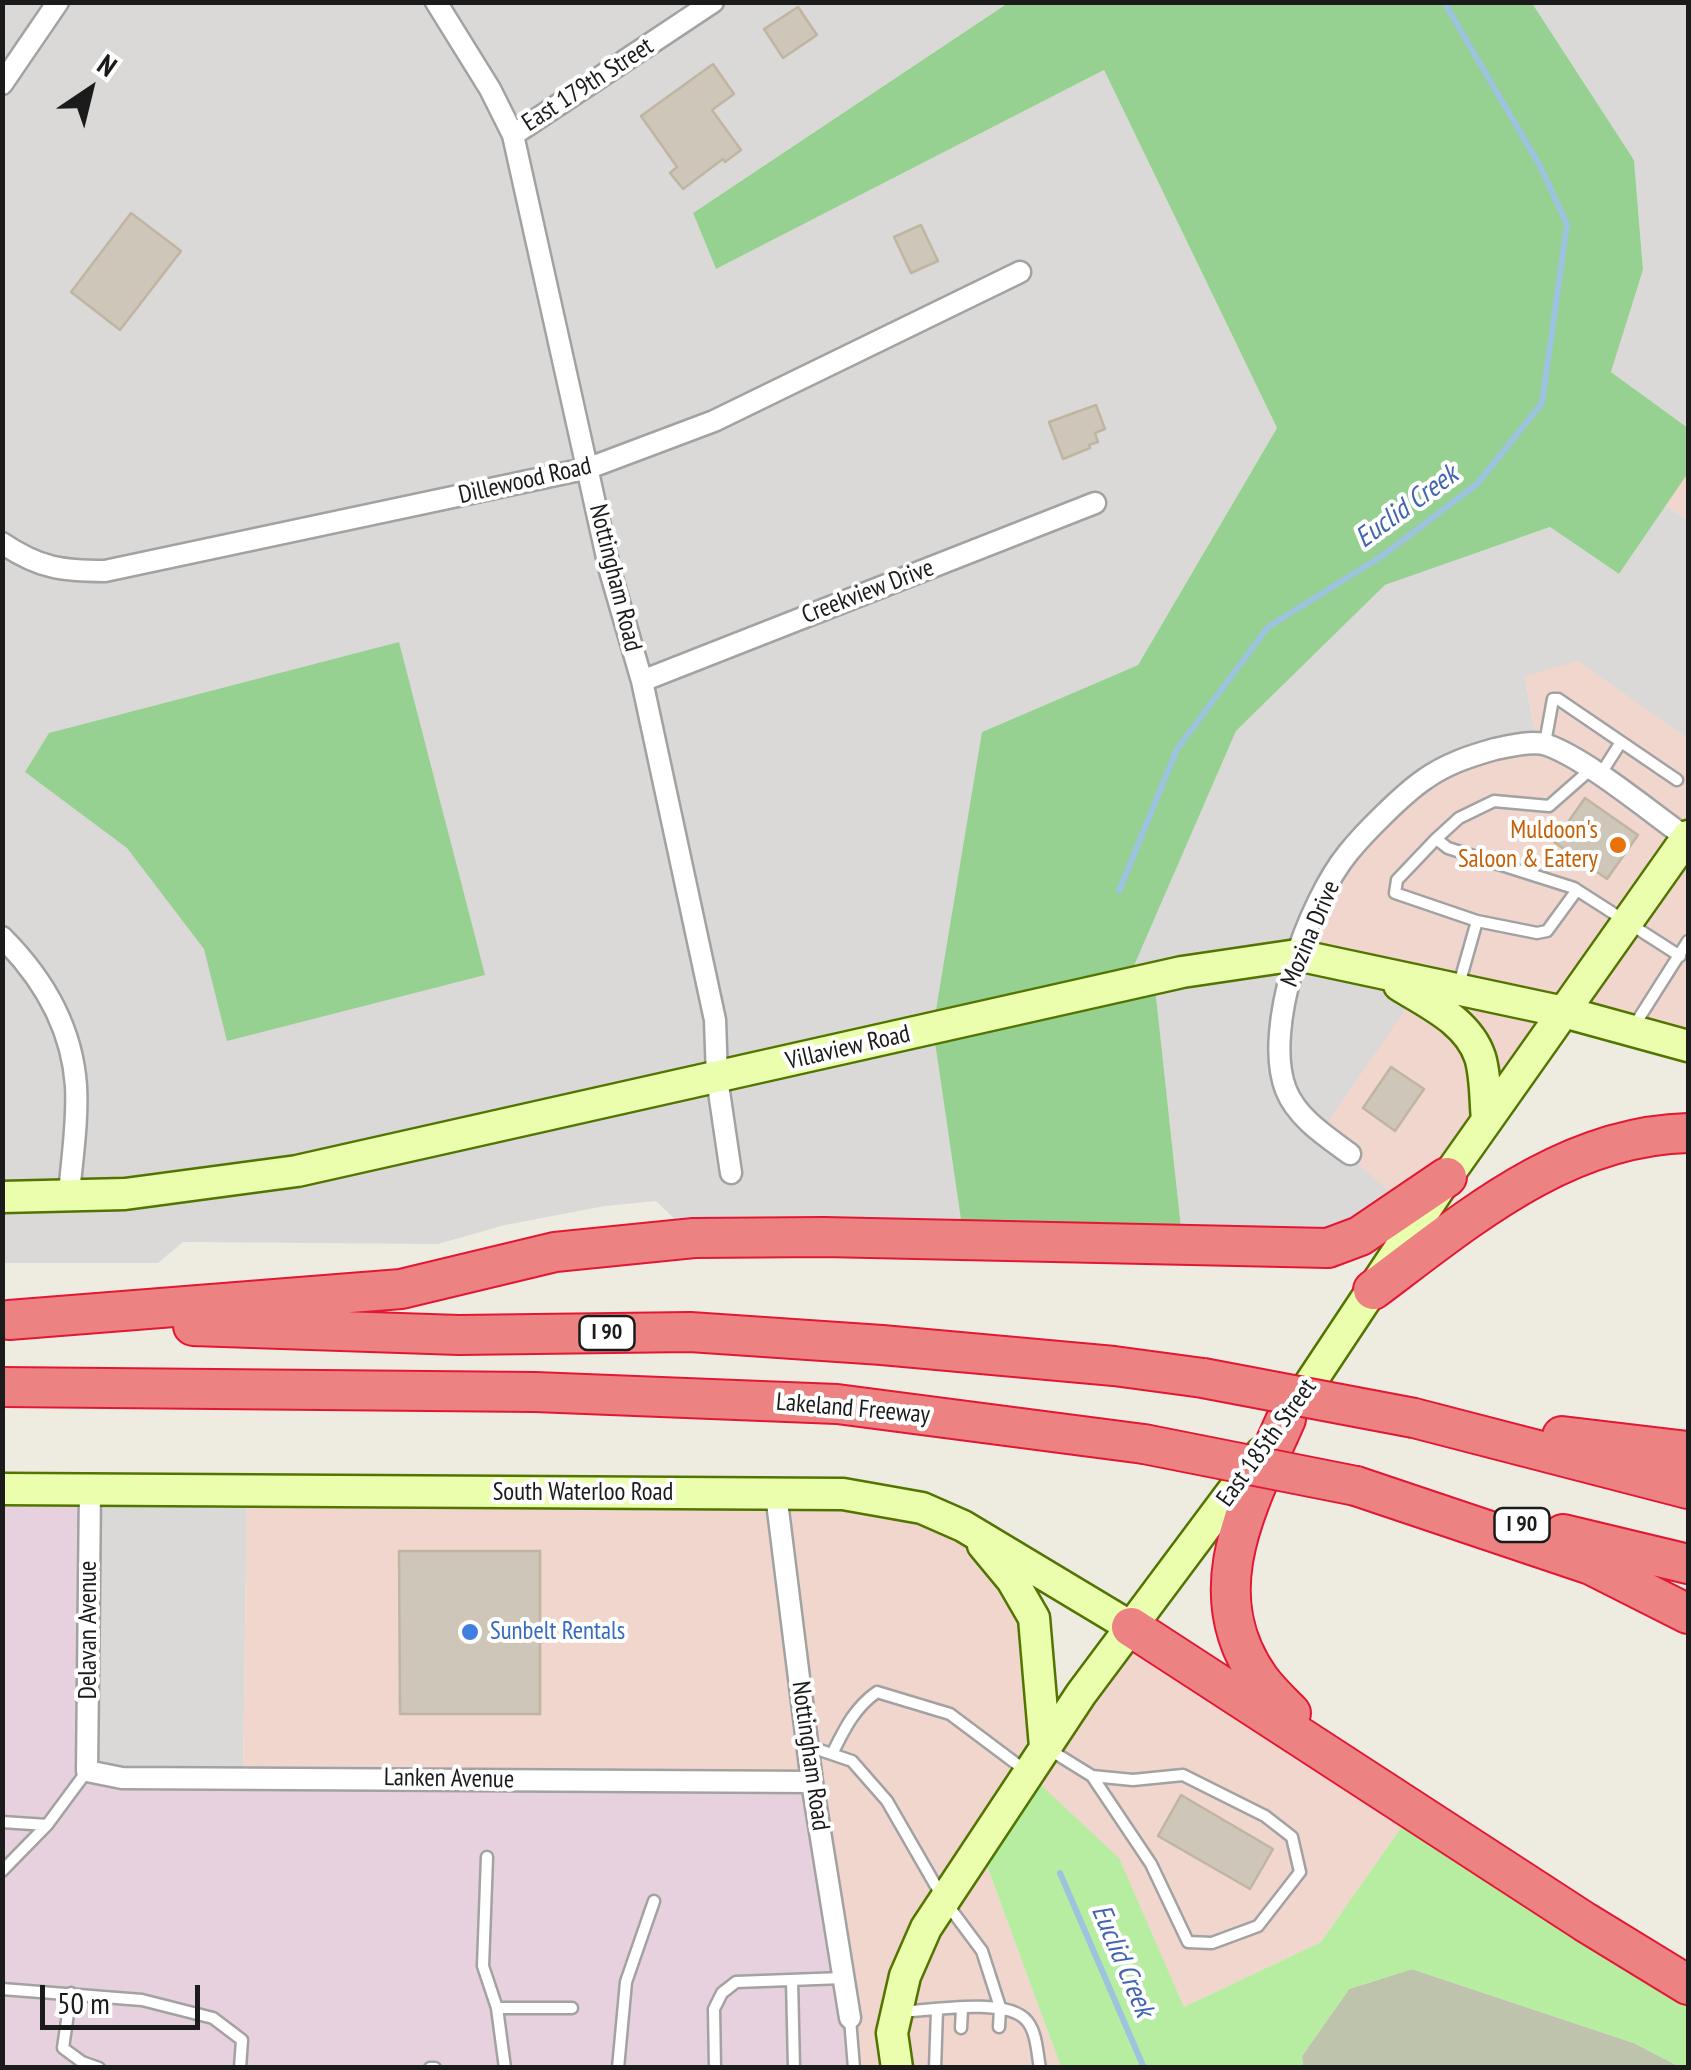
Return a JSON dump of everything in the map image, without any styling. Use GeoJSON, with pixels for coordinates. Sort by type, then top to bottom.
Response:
{"type":"FeatureCollection","features":[{"type":"Feature","properties":{"kind":"highway"},"geometry":{"type":"LineString","coordinates":[[1373,1290],[1497,1196],[1549,1170],[1584,1154],[1662,1134],[1688,1133]]}},
{"type":"Feature","properties":{"kind":"highway"},"geometry":{"type":"LineString","coordinates":[[6,1320],[401,1289],[556,1252],[694,1238],[824,1237],[1328,1248],[1360,1236],[1448,1177]]}},
{"type":"Feature","properties":{"kind":"highway","name":"I 90"},"geometry":{"type":"LineString","coordinates":[[6,1320],[459,1335],[690,1332],[1114,1366],[1203,1378],[1414,1418],[1688,1490]]}},
{"type":"Feature","properties":{"kind":"highway","name":"Lakeland Freeway"},"geometry":{"type":"LineString","coordinates":[[2,1387],[535,1392],[819,1403],[1144,1444],[1356,1486],[1688,1564]]}},
{"type":"Feature","properties":{"kind":"highway"},"geometry":{"type":"LineString","coordinates":[[1414,1418],[1688,1451]]}},
{"type":"Feature","properties":{"kind":"highway"},"geometry":{"type":"LineString","coordinates":[[1286,1419],[1238,1528],[1231,1565],[1231,1594],[1237,1632],[1258,1678],[1326,1752]]}},
{"type":"Feature","properties":{"kind":"highway"},"geometry":{"type":"LineString","coordinates":[[1356,1486],[1591,1565],[1688,1614]]}},
{"type":"Feature","properties":{"kind":"highway"},"geometry":{"type":"LineString","coordinates":[[1131,1627],[1688,1985]]}},
{"type":"Feature","properties":{"kind":"street"},"geometry":{"type":"LineString","coordinates":[[2,84],[58,2]]}},
{"type":"Feature","properties":{"kind":"street","name":"Nottingham Road"},"geometry":{"type":"LineString","coordinates":[[436,2],[490,88],[513,135],[610,570],[642,681],[715,1020],[716,1078],[732,1173]]}},
{"type":"Feature","properties":{"kind":"street","name":"East 179th Street"},"geometry":{"type":"LineString","coordinates":[[513,135],[713,2]]}},
{"type":"Feature","properties":{"kind":"street","name":"Dillewood Road"},"geometry":{"type":"LineString","coordinates":[[2,542],[61,571],[105,571],[589,468],[714,421],[1020,272]]}},
{"type":"Feature","properties":{"kind":"street","name":"Creekview Drive"},"geometry":{"type":"LineString","coordinates":[[642,681],[1095,503]]}},
{"type":"Feature","properties":{"kind":"street"},"geometry":{"type":"LineString","coordinates":[[1545,744],[1595,773],[1688,838]]}},
{"type":"Feature","properties":{"kind":"street","name":"Mozina Drive"},"geometry":{"type":"LineString","coordinates":[[1350,1154],[1311,1124],[1286,1091],[1278,1044],[1281,1011],[1297,955],[1320,902],[1347,854],[1423,780],[1463,758],[1506,746],[1545,744]]}},
{"type":"Feature","properties":{"kind":"street","name":"East 185th Street"},"geometry":{"type":"LineString","coordinates":[[897,2068],[892,2034],[905,1976],[926,1928],[944,1900],[1037,1760],[1286,1419],[1487,1120],[1688,838]]}},
{"type":"Feature","properties":{"kind":"street"},"geometry":{"type":"LineString","coordinates":[[2,937],[33,968],[61,1018],[76,1085],[70,1194]]}},
{"type":"Feature","properties":{"kind":"street","name":"Villaview Road"},"geometry":{"type":"LineString","coordinates":[[2,1197],[125,1194],[296,1171],[1182,972],[1297,955],[1564,1012],[1688,1046]]}},
{"type":"Feature","properties":{"kind":"street"},"geometry":{"type":"LineString","coordinates":[[1379,972],[1451,1018],[1471,1037],[1481,1059],[1487,1120]]}},
{"type":"Feature","properties":{"kind":"street","name":"South Waterloo Road"},"geometry":{"type":"LineString","coordinates":[[2,1489],[843,1494],[922,1508],[963,1526],[1131,1627]]}},
{"type":"Feature","properties":{"kind":"street","name":"Delavan Avenue"},"geometry":{"type":"LineString","coordinates":[[87,1771],[90,1490]]}},
{"type":"Feature","properties":{"kind":"street","name":"Nottingham Road"},"geometry":{"type":"LineString","coordinates":[[776,1494],[812,1782],[850,2018]]}},
{"type":"Feature","properties":{"kind":"street"},"geometry":{"type":"LineString","coordinates":[[963,1526],[998,1560],[1034,1618],[1037,1760]]}},
{"type":"Feature","properties":{"kind":"street","name":"Lanken Avenue"},"geometry":{"type":"LineString","coordinates":[[87,1771],[122,1778],[812,1782]]}},
{"type":"Feature","properties":{"kind":"lane"},"geometry":{"type":"LineString","coordinates":[[1545,744],[1553,699],[1677,780]]}},
{"type":"Feature","properties":{"kind":"lane"},"geometry":{"type":"LineString","coordinates":[[1578,890],[1546,931],[1538,933],[1477,921],[1395,893],[1397,880],[1459,818],[1494,801],[1549,806],[1595,773],[1622,742]]}},
{"type":"Feature","properties":{"kind":"lane"},"geometry":{"type":"LineString","coordinates":[[1436,839],[1448,848],[1566,883],[1680,956]]}},
{"type":"Feature","properties":{"kind":"lane"},"geometry":{"type":"LineString","coordinates":[[1458,989],[1477,921]]}},
{"type":"Feature","properties":{"kind":"lane"},"geometry":{"type":"LineString","coordinates":[[1631,1030],[1688,941]]}},
{"type":"Feature","properties":{"kind":"lane"},"geometry":{"type":"LineString","coordinates":[[832,1754],[850,1718],[877,1692],[950,1714],[1037,1760],[1092,1776],[1133,1780],[1184,1775],[1266,1816],[1292,1837],[1300,1872],[1258,1926],[1212,1943],[1188,1942],[1150,1864],[1092,1776]]}},
{"type":"Feature","properties":{"kind":"lane"},"geometry":{"type":"LineString","coordinates":[[807,1745],[852,1761],[888,1802],[944,1900],[982,1950],[1000,2007],[1000,2027]]}},
{"type":"Feature","properties":{"kind":"lane"},"geometry":{"type":"LineString","coordinates":[[2,1871],[47,1824],[87,1771]]}},
{"type":"Feature","properties":{"kind":"lane"},"geometry":{"type":"LineString","coordinates":[[2,1822],[47,1824]]}},
{"type":"Feature","properties":{"kind":"lane"},"geometry":{"type":"LineString","coordinates":[[487,1857],[483,1966],[497,2008],[505,2068]]}},
{"type":"Feature","properties":{"kind":"lane"},"geometry":{"type":"LineString","coordinates":[[618,2068],[626,1982],[654,1901]]}},
{"type":"Feature","properties":{"kind":"lane"},"geometry":{"type":"LineString","coordinates":[[716,2068],[714,2009],[722,1993],[736,1982],[843,1978]]}},
{"type":"Feature","properties":{"kind":"lane"},"geometry":{"type":"LineString","coordinates":[[792,1980],[794,2068]]}},
{"type":"Feature","properties":{"kind":"lane"},"geometry":{"type":"LineString","coordinates":[[2,1989],[142,2000],[213,2018],[242,2040],[240,2068]]}},
{"type":"Feature","properties":{"kind":"lane"},"geometry":{"type":"LineString","coordinates":[[71,1993],[64,2048],[82,2062],[99,2068]]}},
{"type":"Feature","properties":{"kind":"lane"},"geometry":{"type":"LineString","coordinates":[[896,2012],[1000,2007],[1026,2019],[1034,2036],[1040,2068]]}},
{"type":"Feature","properties":{"kind":"lane"},"geometry":{"type":"LineString","coordinates":[[497,2008],[572,2008]]}},
{"type":"Feature","properties":{"kind":"lane"},"geometry":{"type":"LineString","coordinates":[[961,2028],[962,2009]]}},
{"type":"Feature","properties":{"kind":"lane"},"geometry":{"type":"LineString","coordinates":[[935,2068],[937,2010]]}},
{"type":"Feature","properties":{"kind":"lane"},"geometry":{"type":"LineString","coordinates":[[850,2018],[854,2068]]}},
{"type":"Feature","properties":{"kind":"shaded area"},"geometry":{"type":"Polygon","coordinates":[[[2,3],[1008,3],[693,213],[716,269],[1104,70],[1277,428],[1138,665],[982,732],[964,1240],[694,1238],[656,1201],[605,1206],[505,1225],[438,1244],[183,1242],[158,1263],[3,1263],[2,3]]]}},
{"type":"Feature","properties":{"kind":"shaded area"},"geometry":{"type":"Polygon","coordinates":[[[1532,3],[1688,3],[1688,428],[1611,372],[1643,270],[1634,160],[1532,3]]]}},
{"type":"Feature","properties":{"kind":"shaded area"},"geometry":{"type":"Polygon","coordinates":[[[1688,473],[1688,521],[1666,505],[1688,473]]]}},
{"type":"Feature","properties":{"kind":"shaded area"},"geometry":{"type":"Polygon","coordinates":[[[1666,505],[1688,521],[1688,739],[1578,662],[1525,677],[1537,744],[1424,982],[1350,1154],[1405,1205],[1360,1236],[1183,1246],[1154,979],[1125,985],[1236,731],[1385,585],[1550,527],[1619,574],[1666,505]]]}},
{"type":"Feature","properties":{"kind":"shaded area"},"geometry":{"type":"Polygon","coordinates":[[[1578,661],[1688,739],[1688,1046],[1564,1012],[1405,1205],[1321,1132],[1424,982],[1297,955],[1347,854],[1423,780],[1537,744],[1525,676],[1578,661]]]}},
{"type":"Feature","properties":{"kind":"shaded area"},"geometry":{"type":"Polygon","coordinates":[[[3,1489],[90,1490],[87,1771],[812,1782],[854,2067],[3,2068],[3,1489]]]}},
{"type":"Feature","properties":{"kind":"shaded area"},"geometry":{"type":"Polygon","coordinates":[[[90,1490],[247,1491],[243,1778],[87,1771],[90,1490]]]}},
{"type":"Feature","properties":{"kind":"shaded area"},"geometry":{"type":"Polygon","coordinates":[[[247,1491],[922,1508],[1012,1580],[1045,1745],[1131,1627],[1414,1809],[1321,1942],[1184,2007],[1118,1858],[980,1847],[1061,2067],[854,2068],[243,1778],[247,1491]]]}},
{"type":"Feature","properties":{"kind":"shaded area"},"geometry":{"type":"Polygon","coordinates":[[[1412,1969],[1634,2043],[1680,2067],[1303,2068],[1302,2056],[1349,1989],[1412,1969]]]}},
{"type":"Feature","properties":{"kind":"green space"},"geometry":{"type":"Polygon","coordinates":[[[1008,3],[1532,3],[1634,160],[1643,270],[1611,372],[1688,428],[1688,473],[1619,574],[1550,527],[1385,585],[1236,731],[1126,984],[1154,978],[1183,1246],[964,1240],[933,1028],[982,732],[1138,665],[1277,428],[1104,70],[716,269],[693,213],[1008,3]]]}},
{"type":"Feature","properties":{"kind":"green space"},"geometry":{"type":"Polygon","coordinates":[[[399,642],[485,975],[227,1041],[204,949],[127,848],[25,772],[49,733],[399,642]]]}},
{"type":"Feature","properties":{"kind":"green space"},"geometry":{"type":"Polygon","coordinates":[[[1028,1773],[1119,1858],[1184,2007],[1321,1942],[1414,1809],[1688,1985],[1688,2067],[1680,2067],[1634,2043],[1412,1969],[1349,1989],[1302,2056],[1303,2067],[1061,2067],[980,1847],[1028,1773]]]}},
{"type":"Feature","properties":{"kind":"building"},"geometry":{"type":"Polygon","coordinates":[[[798,7],[817,35],[783,58],[764,29],[798,7]]]}},
{"type":"Feature","properties":{"kind":"building"},"geometry":{"type":"Polygon","coordinates":[[[713,64],[734,94],[712,110],[741,150],[683,189],[670,173],[677,167],[641,116],[713,64]]]}},
{"type":"Feature","properties":{"kind":"building"},"geometry":{"type":"Polygon","coordinates":[[[131,213],[181,251],[120,330],[71,292],[131,213]]]}},
{"type":"Feature","properties":{"kind":"building"},"geometry":{"type":"Polygon","coordinates":[[[921,225],[938,261],[911,273],[894,237],[921,225]]]}},
{"type":"Feature","properties":{"kind":"building"},"geometry":{"type":"Polygon","coordinates":[[[1096,405],[1105,429],[1095,433],[1098,442],[1063,459],[1049,422],[1096,405]]]}},
{"type":"Feature","properties":{"kind":"building"},"geometry":{"type":"Polygon","coordinates":[[[1585,798],[1638,835],[1607,879],[1554,842],[1585,798]]]}},
{"type":"Feature","properties":{"kind":"building"},"geometry":{"type":"Polygon","coordinates":[[[1391,1067],[1424,1089],[1395,1131],[1363,1108],[1391,1067]]]}},
{"type":"Feature","properties":{"kind":"building","name":"Sunbelt Rentals"},"geometry":{"type":"Polygon","coordinates":[[[399,1551],[540,1551],[540,1714],[400,1714],[399,1551]]]}},
{"type":"Feature","properties":{"kind":"building"},"geometry":{"type":"Polygon","coordinates":[[[1181,1795],[1273,1849],[1250,1889],[1158,1836],[1181,1795]]]}},
{"type":"Feature","properties":{"kind":"waterway","name":"Euclid Creek"},"geometry":{"type":"LineString","coordinates":[[1119,891],[1177,749],[1268,627],[1382,556],[1477,484],[1542,403],[1567,224],[1540,166],[1444,2]]}},
{"type":"Feature","properties":{"kind":"waterway","name":"Euclid Creek"},"geometry":{"type":"LineString","coordinates":[[1060,1873],[1144,2068]]}},
{"type":"Feature","properties":{"kind":"place","name":"Muldoon's Saloon & Eatery"},"geometry":{"type":"Point","coordinates":[1618,845]}},
{"type":"Feature","properties":{"kind":"place","name":"Sunbelt Rentals"},"geometry":{"type":"Point","coordinates":[470,1632]}}]}
